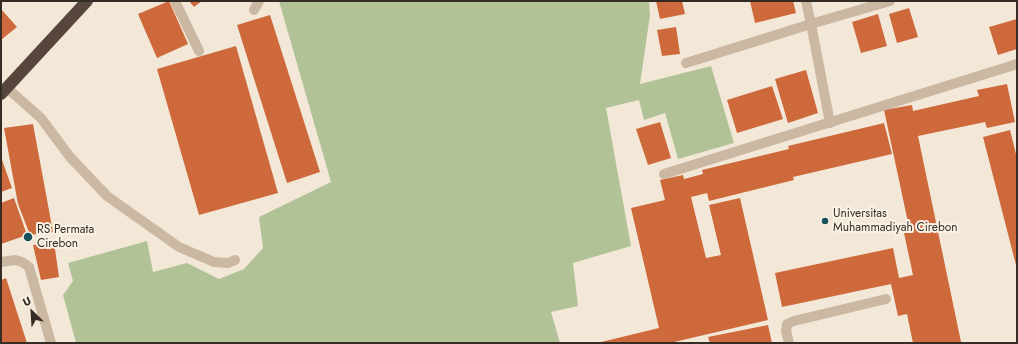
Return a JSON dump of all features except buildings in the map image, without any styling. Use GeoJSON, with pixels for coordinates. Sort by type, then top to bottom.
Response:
{"type":"FeatureCollection","features":[{"type":"Feature","properties":{"kind":"highway"},"geometry":{"type":"LineString","coordinates":[[4,91],[87,1]]}},
{"type":"Feature","properties":{"kind":"street"},"geometry":{"type":"LineString","coordinates":[[175,1],[199,51]]}},
{"type":"Feature","properties":{"kind":"street"},"geometry":{"type":"LineString","coordinates":[[806,1],[830,123]]}},
{"type":"Feature","properties":{"kind":"street"},"geometry":{"type":"LineString","coordinates":[[686,63],[890,1]]}},
{"type":"Feature","properties":{"kind":"street"},"geometry":{"type":"LineString","coordinates":[[664,174],[1017,64]]}},
{"type":"Feature","properties":{"kind":"street"},"geometry":{"type":"LineString","coordinates":[[4,91],[41,118],[70,157],[107,196],[179,246],[214,262],[228,263],[235,260]]}},
{"type":"Feature","properties":{"kind":"street"},"geometry":{"type":"LineString","coordinates":[[1,262],[15,260],[22,262],[29,267],[50,343]]}},
{"type":"Feature","properties":{"kind":"street"},"geometry":{"type":"LineString","coordinates":[[788,343],[786,331],[787,324],[886,299]]}},
{"type":"Feature","properties":{"kind":"green space"},"geometry":{"type":"Polygon","coordinates":[[[279,1],[649,1],[650,15],[640,84],[711,66],[734,143],[678,159],[665,113],[644,120],[639,100],[606,108],[631,246],[573,263],[578,306],[551,312],[560,343],[76,343],[63,295],[73,281],[68,263],[147,241],[153,272],[187,263],[219,279],[244,269],[263,248],[259,217],[331,182],[279,1]]]}},
{"type":"Feature","properties":{"kind":"place","name":"Universitas Muhammadiyah Cirebon"},"geometry":{"type":"Point","coordinates":[825,221]}},
{"type":"Feature","properties":{"kind":"place","name":"RS Permata Cirebon"},"geometry":{"type":"Point","coordinates":[28,237]}}]}
